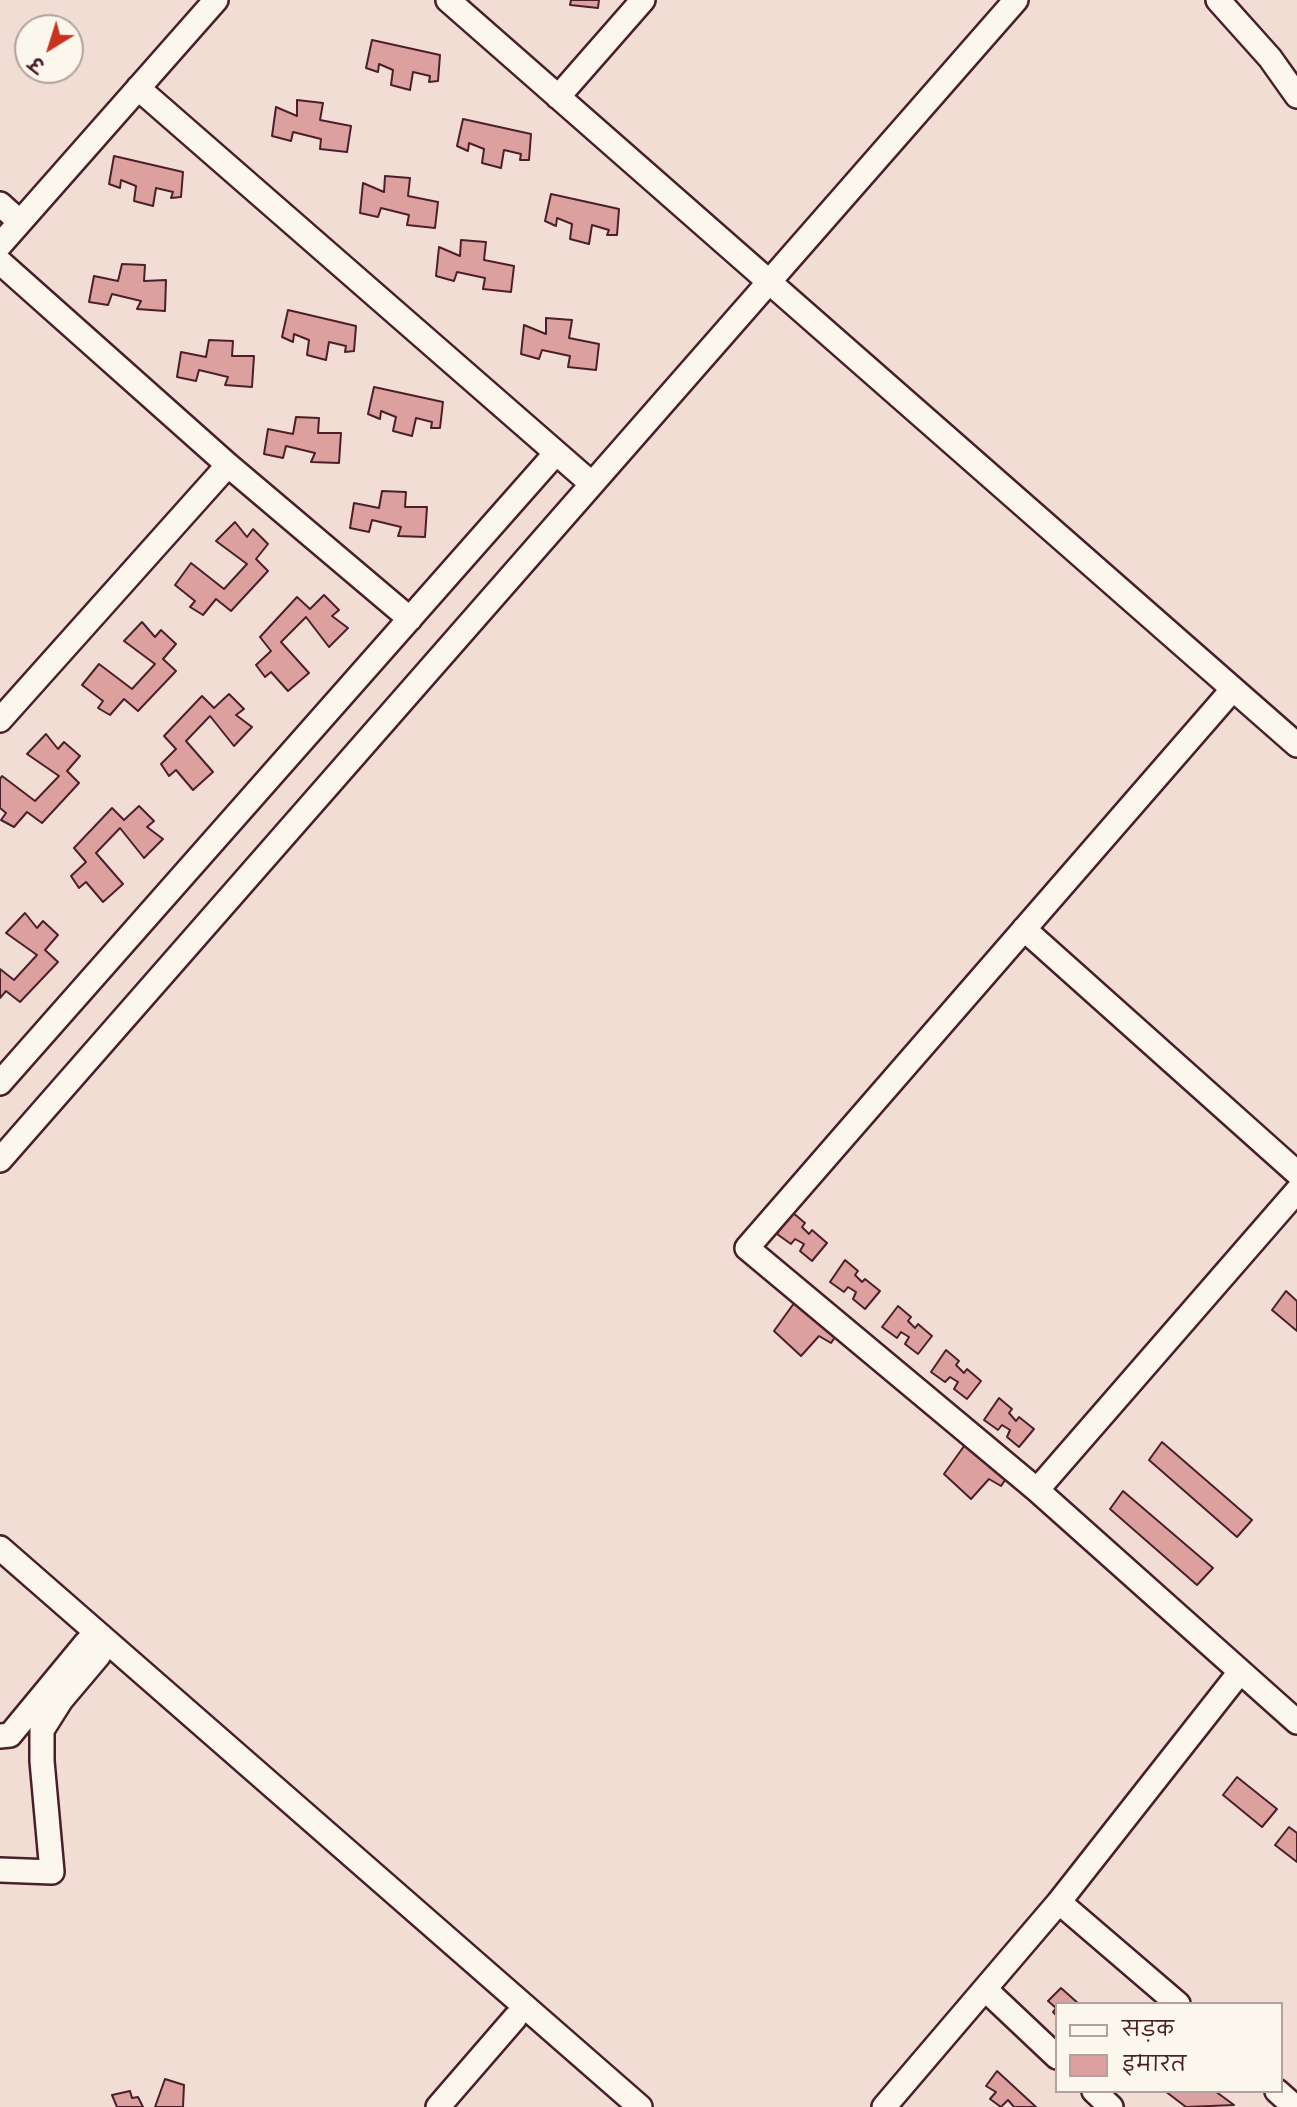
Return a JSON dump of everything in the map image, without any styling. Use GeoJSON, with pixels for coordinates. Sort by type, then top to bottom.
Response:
{"type":"FeatureCollection","features":[{"type":"Feature","properties":{"kind":"street"},"geometry":{"type":"LineString","coordinates":[[0,245],[216,0]]}},
{"type":"Feature","properties":{"kind":"street"},"geometry":{"type":"LineString","coordinates":[[447,0],[1297,746]]}},
{"type":"Feature","properties":{"kind":"street"},"geometry":{"type":"LineString","coordinates":[[558,97],[643,0]]}},
{"type":"Feature","properties":{"kind":"street"},"geometry":{"type":"LineString","coordinates":[[0,1160],[1016,0]]}},
{"type":"Feature","properties":{"kind":"street"},"geometry":{"type":"LineString","coordinates":[[1218,0],[1270,58],[1297,96]]}},
{"type":"Feature","properties":{"kind":"street"},"geometry":{"type":"LineString","coordinates":[[138,89],[592,484]]}},
{"type":"Feature","properties":{"kind":"street"},"geometry":{"type":"LineString","coordinates":[[0,204],[20,222]]}},
{"type":"Feature","properties":{"kind":"street"},"geometry":{"type":"LineString","coordinates":[[0,262],[228,465],[410,619]]}},
{"type":"Feature","properties":{"kind":"street"},"geometry":{"type":"LineString","coordinates":[[0,1083],[556,453]]}},
{"type":"Feature","properties":{"kind":"street"},"geometry":{"type":"LineString","coordinates":[[0,720],[228,465]]}},
{"type":"Feature","properties":{"kind":"street"},"geometry":{"type":"LineString","coordinates":[[1233,689],[747,1248],[1037,1490],[1297,1722]]}},
{"type":"Feature","properties":{"kind":"street"},"geometry":{"type":"LineString","coordinates":[[1024,929],[1297,1172]]}},
{"type":"Feature","properties":{"kind":"street"},"geometry":{"type":"LineString","coordinates":[[1037,1490],[1297,1191]]}},
{"type":"Feature","properties":{"kind":"street"},"geometry":{"type":"LineString","coordinates":[[0,1548],[640,2107]]}},
{"type":"Feature","properties":{"kind":"street"},"geometry":{"type":"LineString","coordinates":[[0,1569],[618,2107]]}},
{"type":"Feature","properties":{"kind":"street"},"geometry":{"type":"LineString","coordinates":[[0,1736],[10,1735],[93,1649]]}},
{"type":"Feature","properties":{"kind":"street"},"geometry":{"type":"LineString","coordinates":[[0,1870],[52,1872],[42,1761],[42,1730],[93,1649]]}},
{"type":"Feature","properties":{"kind":"street"},"geometry":{"type":"LineString","coordinates":[[884,2107],[1059,1902],[1240,1672]]}},
{"type":"Feature","properties":{"kind":"street"},"geometry":{"type":"LineString","coordinates":[[1059,1902],[1176,2002]]}},
{"type":"Feature","properties":{"kind":"street"},"geometry":{"type":"LineString","coordinates":[[985,1990],[1056,2056]]}},
{"type":"Feature","properties":{"kind":"street"},"geometry":{"type":"LineString","coordinates":[[438,2107],[515,2018]]}},
{"type":"Feature","properties":{"kind":"street"},"geometry":{"type":"LineString","coordinates":[[1096,2093],[1111,2107]]}},
{"type":"Feature","properties":{"kind":"street"},"geometry":{"type":"LineString","coordinates":[[1279,2093],[1294,2107]]}},
{"type":"Feature","properties":{"kind":"building"},"geometry":{"type":"Polygon","coordinates":[[[571,0],[599,0],[598,8],[570,5],[571,0]]]}},
{"type":"Feature","properties":{"kind":"building"},"geometry":{"type":"Polygon","coordinates":[[[372,40],[440,55],[438,81],[429,82],[430,76],[413,72],[410,90],[391,85],[393,70],[379,64],[378,72],[366,68],[372,40]]]}},
{"type":"Feature","properties":{"kind":"building"},"geometry":{"type":"Polygon","coordinates":[[[297,100],[323,103],[320,120],[351,126],[347,152],[320,149],[321,139],[293,132],[291,141],[272,136],[276,107],[297,116],[297,100]]]}},
{"type":"Feature","properties":{"kind":"building"},"geometry":{"type":"Polygon","coordinates":[[[463,119],[531,134],[529,160],[520,160],[521,154],[504,150],[501,168],[482,163],[484,149],[469,143],[468,151],[457,146],[463,119]]]}},
{"type":"Feature","properties":{"kind":"building"},"geometry":{"type":"Polygon","coordinates":[[[114,156],[183,172],[181,197],[171,198],[173,192],[156,188],[153,206],[134,201],[136,186],[121,180],[120,188],[109,184],[114,156]]]}},
{"type":"Feature","properties":{"kind":"building"},"geometry":{"type":"Polygon","coordinates":[[[385,176],[410,178],[408,196],[438,202],[435,228],[407,225],[409,215],[381,208],[378,217],[360,213],[363,183],[384,192],[385,176]]]}},
{"type":"Feature","properties":{"kind":"building"},"geometry":{"type":"Polygon","coordinates":[[[551,194],[619,209],[617,235],[607,235],[609,230],[592,225],[589,244],[570,239],[572,224],[557,218],[556,226],[545,221],[551,194]]]}},
{"type":"Feature","properties":{"kind":"building"},"geometry":{"type":"Polygon","coordinates":[[[461,240],[486,242],[484,260],[514,266],[511,292],[483,289],[485,278],[457,272],[454,281],[436,276],[439,247],[460,256],[461,240]]]}},
{"type":"Feature","properties":{"kind":"building"},"geometry":{"type":"Polygon","coordinates":[[[122,264],[145,265],[144,281],[166,280],[165,311],[137,309],[141,301],[112,294],[108,305],[89,302],[94,276],[118,281],[122,264]]]}},
{"type":"Feature","properties":{"kind":"building"},"geometry":{"type":"Polygon","coordinates":[[[288,310],[356,326],[354,351],[345,352],[346,346],[329,342],[326,360],[307,355],[309,340],[294,334],[293,342],[282,337],[288,310]]]}},
{"type":"Feature","properties":{"kind":"building"},"geometry":{"type":"Polygon","coordinates":[[[546,318],[572,320],[569,338],[599,344],[596,370],[568,367],[570,356],[542,350],[539,359],[521,354],[524,325],[546,334],[546,318]]]}},
{"type":"Feature","properties":{"kind":"building"},"geometry":{"type":"Polygon","coordinates":[[[209,340],[233,341],[232,356],[254,356],[252,387],[225,385],[228,377],[199,370],[196,381],[177,377],[181,352],[206,357],[209,340]]]}},
{"type":"Feature","properties":{"kind":"building"},"geometry":{"type":"Polygon","coordinates":[[[374,387],[443,402],[440,428],[431,428],[432,422],[416,418],[412,436],[393,431],[396,417],[381,411],[380,419],[368,414],[374,387]]]}},
{"type":"Feature","properties":{"kind":"building"},"geometry":{"type":"Polygon","coordinates":[[[296,417],[319,418],[318,433],[341,433],[339,463],[311,462],[315,453],[286,446],[283,458],[264,454],[268,429],[293,434],[296,417]]]}},
{"type":"Feature","properties":{"kind":"building"},"geometry":{"type":"Polygon","coordinates":[[[382,491],[406,492],[405,507],[427,507],[425,537],[398,536],[401,527],[372,520],[369,532],[350,528],[354,503],[379,508],[382,491]]]}},
{"type":"Feature","properties":{"kind":"building"},"geometry":{"type":"Polygon","coordinates":[[[235,522],[247,537],[253,529],[268,544],[256,559],[268,571],[231,611],[216,599],[203,615],[190,607],[195,601],[175,585],[191,563],[224,589],[247,564],[216,541],[235,522]]]}},
{"type":"Feature","properties":{"kind":"building"},"geometry":{"type":"Polygon","coordinates":[[[324,595],[339,610],[332,616],[348,628],[329,647],[306,617],[281,642],[309,673],[288,691],[271,672],[265,677],[256,665],[271,651],[260,637],[297,597],[310,609],[324,595]]]}},
{"type":"Feature","properties":{"kind":"building"},"geometry":{"type":"Polygon","coordinates":[[[142,622],[155,637],[161,630],[176,644],[163,659],[176,671],[138,711],[124,699],[110,715],[98,708],[103,701],[82,685],[99,664],[132,689],[155,664],[124,641],[142,622]]]}},
{"type":"Feature","properties":{"kind":"building"},"geometry":{"type":"Polygon","coordinates":[[[229,694],[244,709],[236,715],[252,727],[234,746],[210,716],[186,741],[213,772],[193,790],[176,770],[169,776],[161,764],[176,749],[164,736],[202,696],[214,708],[229,694]]]}},
{"type":"Feature","properties":{"kind":"building"},"geometry":{"type":"Polygon","coordinates":[[[46,734],[58,749],[64,742],[80,756],[67,771],[79,783],[42,823],[27,812],[14,827],[1,820],[6,813],[0,808],[0,779],[2,776],[35,801],[59,776],[27,754],[46,734]]]}},
{"type":"Feature","properties":{"kind":"building"},"geometry":{"type":"Polygon","coordinates":[[[139,806],[154,821],[147,827],[163,839],[144,858],[120,828],[96,853],[123,884],[103,902],[86,882],[79,888],[71,876],[86,862],[74,848],[112,808],[124,820],[139,806]]]}},
{"type":"Feature","properties":{"kind":"building"},"geometry":{"type":"Polygon","coordinates":[[[25,913],[37,928],[43,921],[58,935],[45,950],[58,962],[20,1002],[6,991],[0,998],[0,969],[14,980],[37,955],[6,933],[25,913]]]}},
{"type":"Feature","properties":{"kind":"building"},"geometry":{"type":"Polygon","coordinates":[[[792,1212],[805,1223],[802,1227],[809,1234],[812,1230],[827,1243],[812,1261],[800,1251],[804,1244],[795,1239],[791,1244],[777,1234],[792,1212]]]}},
{"type":"Feature","properties":{"kind":"building"},"geometry":{"type":"Polygon","coordinates":[[[845,1260],[858,1271],[855,1275],[862,1282],[865,1279],[880,1291],[865,1309],[853,1299],[856,1292],[848,1287],[844,1292],[830,1282],[845,1260]]]}},
{"type":"Feature","properties":{"kind":"building"},"geometry":{"type":"Polygon","coordinates":[[[1286,1291],[1297,1301],[1297,1331],[1272,1310],[1286,1291]]]}},
{"type":"Feature","properties":{"kind":"building"},"geometry":{"type":"Polygon","coordinates":[[[797,1299],[840,1330],[831,1343],[819,1336],[801,1356],[774,1331],[797,1299]]]}},
{"type":"Feature","properties":{"kind":"building"},"geometry":{"type":"Polygon","coordinates":[[[898,1306],[911,1317],[908,1321],[915,1328],[918,1324],[932,1336],[918,1354],[905,1344],[909,1337],[901,1332],[897,1338],[882,1327],[898,1306]]]}},
{"type":"Feature","properties":{"kind":"building"},"geometry":{"type":"Polygon","coordinates":[[[946,1350],[959,1361],[956,1365],[964,1373],[967,1369],[981,1381],[967,1399],[954,1389],[958,1382],[950,1377],[945,1382],[931,1372],[946,1350]]]}},
{"type":"Feature","properties":{"kind":"building"},"geometry":{"type":"Polygon","coordinates":[[[999,1398],[1012,1409],[1009,1413],[1016,1421],[1019,1417],[1034,1429],[1019,1447],[1007,1437],[1010,1430],[1002,1425],[998,1430],[984,1420],[999,1398]]]}},
{"type":"Feature","properties":{"kind":"building"},"geometry":{"type":"Polygon","coordinates":[[[967,1442],[1010,1473],[1001,1486],[989,1479],[971,1499],[944,1474],[967,1442]]]}},
{"type":"Feature","properties":{"kind":"building"},"geometry":{"type":"Polygon","coordinates":[[[1162,1442],[1252,1520],[1237,1537],[1149,1460],[1162,1442]]]}},
{"type":"Feature","properties":{"kind":"building"},"geometry":{"type":"Polygon","coordinates":[[[1123,1491],[1213,1568],[1197,1585],[1110,1509],[1123,1491]]]}},
{"type":"Feature","properties":{"kind":"building"},"geometry":{"type":"Polygon","coordinates":[[[1237,1777],[1277,1809],[1262,1827],[1223,1795],[1237,1777]]]}},
{"type":"Feature","properties":{"kind":"building"},"geometry":{"type":"Polygon","coordinates":[[[1289,1827],[1297,1833],[1297,1862],[1275,1845],[1289,1827]]]}},
{"type":"Feature","properties":{"kind":"building"},"geometry":{"type":"Polygon","coordinates":[[[1061,1988],[1077,2002],[1056,2002],[1056,2008],[1048,2001],[1061,1988]]]}},
{"type":"Feature","properties":{"kind":"building"},"geometry":{"type":"Polygon","coordinates":[[[997,2071],[1036,2107],[1014,2107],[1008,2100],[1001,2107],[990,2099],[996,2092],[986,2086],[997,2071]]]}},
{"type":"Feature","properties":{"kind":"building"},"geometry":{"type":"Polygon","coordinates":[[[165,2079],[184,2085],[183,2107],[155,2107],[165,2079]]]}},
{"type":"Feature","properties":{"kind":"building"},"geometry":{"type":"Polygon","coordinates":[[[130,2091],[132,2098],[138,2097],[143,2107],[117,2107],[112,2095],[130,2091]]]}},
{"type":"Feature","properties":{"kind":"building"},"geometry":{"type":"Polygon","coordinates":[[[1168,2093],[1218,2093],[1234,2105],[1186,2107],[1168,2093]]]}}]}
